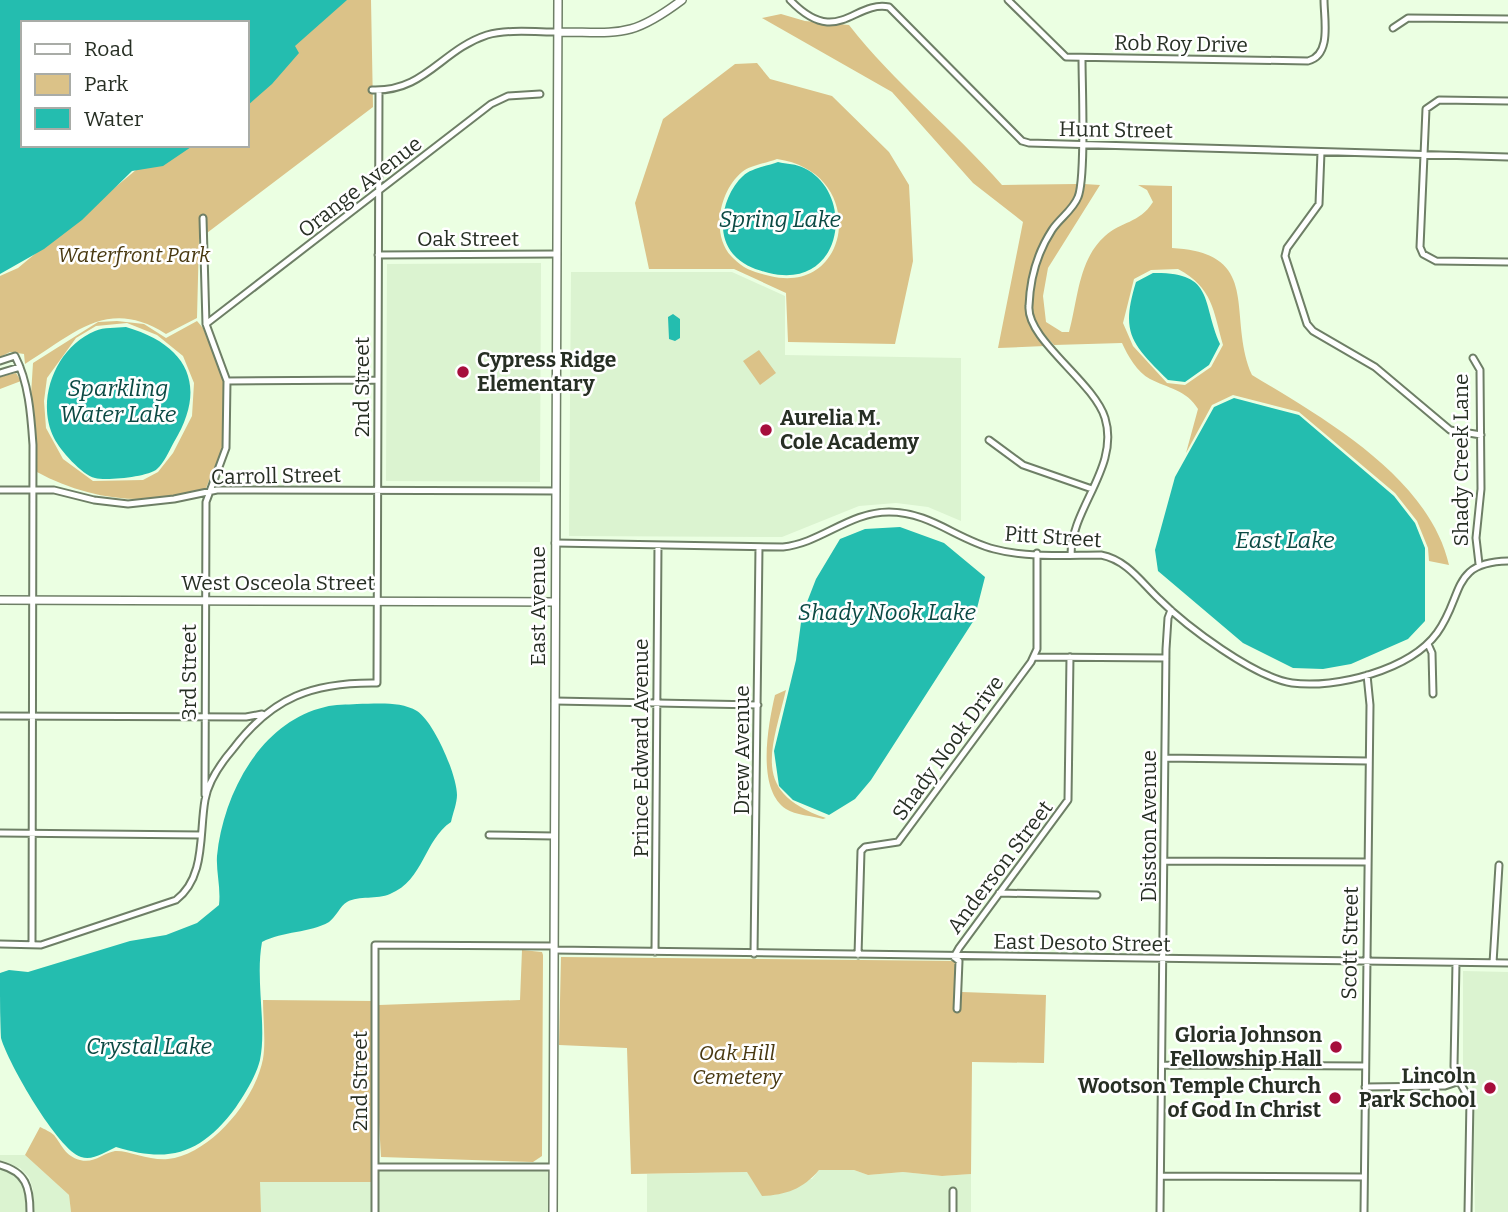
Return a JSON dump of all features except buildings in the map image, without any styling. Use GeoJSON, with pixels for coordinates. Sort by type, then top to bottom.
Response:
{"type":"FeatureCollection","features":[{"type":"Feature","properties":{"kind":"street","name":"East Avenue"},"geometry":{"type":"LineString","coordinates":[[553,1212],[558,0]]}},
{"type":"Feature","properties":{"kind":"street"},"geometry":{"type":"LineString","coordinates":[[558,32],[630,31],[652,22],[682,0]]}},
{"type":"Feature","properties":{"kind":"street","name":"Hunt Street"},"geometry":{"type":"LineString","coordinates":[[790,0],[805,13],[832,21],[873,2],[885,5],[898,13],[1022,141],[1508,157]]}},
{"type":"Feature","properties":{"kind":"street","name":"Rob Roy Drive"},"geometry":{"type":"LineString","coordinates":[[1008,0],[1059,52],[1082,59],[1314,60],[1324,46],[1324,0]]}},
{"type":"Feature","properties":{"kind":"street"},"geometry":{"type":"LineString","coordinates":[[1393,27],[1408,18],[1508,19]]}},
{"type":"Feature","properties":{"kind":"street","name":"2nd Street"},"geometry":{"type":"LineString","coordinates":[[262,714],[310,691],[343,684],[377,683],[379,192],[375,90],[410,85],[452,54],[490,34],[558,32]]}},
{"type":"Feature","properties":{"kind":"street"},"geometry":{"type":"LineString","coordinates":[[1071,555],[1073,531],[1106,456],[1106,420],[1097,400],[1037,331],[1029,315],[1029,300],[1038,257],[1052,231],[1080,195],[1082,59]]}},
{"type":"Feature","properties":{"kind":"street","name":"Orange Avenue"},"geometry":{"type":"LineString","coordinates":[[206,324],[491,104],[509,96],[540,94]]}},
{"type":"Feature","properties":{"kind":"street"},"geometry":{"type":"LineString","coordinates":[[1508,101],[1434,102],[1424,117],[1420,247],[1423,254],[1436,261],[1508,261]]}},
{"type":"Feature","properties":{"kind":"street"},"geometry":{"type":"LineString","coordinates":[[1321,152],[1319,204],[1287,248],[1285,256],[1307,324],[1319,336],[1353,352],[1375,367],[1450,430],[1480,435]]}},
{"type":"Feature","properties":{"kind":"street","name":"3rd Street"},"geometry":{"type":"LineString","coordinates":[[203,218],[206,324],[227,381],[226,448],[206,502],[205,798]]}},
{"type":"Feature","properties":{"kind":"street","name":"Oak Street"},"geometry":{"type":"LineString","coordinates":[[378,255],[557,254]]}},
{"type":"Feature","properties":{"kind":"street"},"geometry":{"type":"LineString","coordinates":[[0,362],[15,356],[20,367],[32,428],[32,944]]}},
{"type":"Feature","properties":{"kind":"street","name":"Shady Creek Lane"},"geometry":{"type":"LineString","coordinates":[[1473,358],[1480,370],[1481,489],[1476,538],[1479,564]]}},
{"type":"Feature","properties":{"kind":"street"},"geometry":{"type":"LineString","coordinates":[[0,373],[20,367]]}},
{"type":"Feature","properties":{"kind":"street"},"geometry":{"type":"LineString","coordinates":[[227,381],[378,380]]}},
{"type":"Feature","properties":{"kind":"street"},"geometry":{"type":"LineString","coordinates":[[989,440],[1023,465],[1092,489]]}},
{"type":"Feature","properties":{"kind":"street","name":"Carroll Street"},"geometry":{"type":"LineString","coordinates":[[0,490],[54,489],[94,500],[128,504],[209,491],[556,491]]}},
{"type":"Feature","properties":{"kind":"street","name":"Pitt Street"},"geometry":{"type":"LineString","coordinates":[[555,543],[795,546],[855,517],[890,512],[934,520],[991,548],[1101,555],[1119,560],[1171,610],[1242,662],[1269,677],[1312,685],[1347,681],[1367,675],[1394,664],[1428,644],[1444,622],[1469,571],[1479,564]]}},
{"type":"Feature","properties":{"kind":"street","name":"Prince Edward Avenue"},"geometry":{"type":"LineString","coordinates":[[655,952],[658,545]]}},
{"type":"Feature","properties":{"kind":"street","name":"Drew Avenue"},"geometry":{"type":"LineString","coordinates":[[754,954],[759,547]]}},
{"type":"Feature","properties":{"kind":"street"},"geometry":{"type":"LineString","coordinates":[[1037,553],[1034,656],[1166,658]]}},
{"type":"Feature","properties":{"kind":"street"},"geometry":{"type":"LineString","coordinates":[[1479,564],[1508,561]]}},
{"type":"Feature","properties":{"kind":"street","name":"West Osceola Street"},"geometry":{"type":"LineString","coordinates":[[0,600],[555,602]]}},
{"type":"Feature","properties":{"kind":"street","name":"Disston Avenue"},"geometry":{"type":"LineString","coordinates":[[1160,1212],[1166,658],[1167,625],[1171,610]]}},
{"type":"Feature","properties":{"kind":"street"},"geometry":{"type":"LineString","coordinates":[[1428,644],[1432,653],[1433,694]]}},
{"type":"Feature","properties":{"kind":"street","name":"Shady Nook Drive"},"geometry":{"type":"LineString","coordinates":[[858,955],[861,851],[865,847],[898,842],[1034,656]]}},
{"type":"Feature","properties":{"kind":"street","name":"Anderson Street"},"geometry":{"type":"LineString","coordinates":[[957,1009],[958,961],[954,957],[1068,800],[1070,657]]}},
{"type":"Feature","properties":{"kind":"street","name":"Scott Street"},"geometry":{"type":"LineString","coordinates":[[1364,1212],[1367,675]]}},
{"type":"Feature","properties":{"kind":"street"},"geometry":{"type":"LineString","coordinates":[[555,701],[758,705]]}},
{"type":"Feature","properties":{"kind":"street"},"geometry":{"type":"LineString","coordinates":[[0,716],[204,717],[262,714]]}},
{"type":"Feature","properties":{"kind":"street"},"geometry":{"type":"LineString","coordinates":[[0,944],[32,944],[73,935],[176,900],[189,888],[195,876],[205,798],[222,763],[262,714]]}},
{"type":"Feature","properties":{"kind":"street"},"geometry":{"type":"LineString","coordinates":[[1165,758],[1368,761]]}},
{"type":"Feature","properties":{"kind":"street"},"geometry":{"type":"LineString","coordinates":[[0,833],[201,835]]}},
{"type":"Feature","properties":{"kind":"street"},"geometry":{"type":"LineString","coordinates":[[489,835],[554,836]]}},
{"type":"Feature","properties":{"kind":"street"},"geometry":{"type":"LineString","coordinates":[[1164,861],[1367,862]]}},
{"type":"Feature","properties":{"kind":"street"},"geometry":{"type":"LineString","coordinates":[[1493,963],[1499,865]]}},
{"type":"Feature","properties":{"kind":"street"},"geometry":{"type":"LineString","coordinates":[[998,893],[1097,895]]}},
{"type":"Feature","properties":{"kind":"street","name":"East Desoto Street"},"geometry":{"type":"LineString","coordinates":[[375,951],[375,945],[754,954],[1508,963]]}},
{"type":"Feature","properties":{"kind":"street","name":"2nd Street"},"geometry":{"type":"LineString","coordinates":[[375,951],[375,1212]]}},
{"type":"Feature","properties":{"kind":"street"},"geometry":{"type":"LineString","coordinates":[[1456,963],[1454,1066],[1469,1099],[1468,1212]]}},
{"type":"Feature","properties":{"kind":"street"},"geometry":{"type":"LineString","coordinates":[[1162,1065],[1365,1066]]}},
{"type":"Feature","properties":{"kind":"street"},"geometry":{"type":"LineString","coordinates":[[1365,1087],[1445,1086],[1460,1081]]}},
{"type":"Feature","properties":{"kind":"street"},"geometry":{"type":"LineString","coordinates":[[0,1165],[18,1172],[27,1181],[30,1212]]}},
{"type":"Feature","properties":{"kind":"street"},"geometry":{"type":"LineString","coordinates":[[376,1167],[553,1167]]}},
{"type":"Feature","properties":{"kind":"street"},"geometry":{"type":"LineString","coordinates":[[1161,1176],[1364,1177]]}},
{"type":"Feature","properties":{"kind":"street"},"geometry":{"type":"LineString","coordinates":[[953,1191],[953,1212]]}},
{"type":"Feature","properties":{"kind":"shaded area","name":"Cypress Ridge Elementary"},"geometry":{"type":"Polygon","coordinates":[[[541,263],[540,482],[386,481],[387,264],[541,263]]]}},
{"type":"Feature","properties":{"kind":"shaded area","name":"Aurelia M. Cole Academy"},"geometry":{"type":"Polygon","coordinates":[[[571,272],[732,272],[785,296],[785,355],[961,358],[961,521],[928,507],[896,503],[859,506],[782,537],[569,536],[571,272]]]}},
{"type":"Feature","properties":{"kind":"shaded area","name":"Lincoln Park School"},"geometry":{"type":"Polygon","coordinates":[[[1463,971],[1508,972],[1508,1212],[1475,1212],[1472,1083],[1463,1068],[1463,971]]]}},
{"type":"Feature","properties":{"kind":"shaded area"},"geometry":{"type":"Polygon","coordinates":[[[0,1155],[25,1155],[69,1195],[71,1212],[33,1212],[33,1189],[29,1177],[20,1168],[0,1161],[0,1155]]]}},
{"type":"Feature","properties":{"kind":"shaded area"},"geometry":{"type":"Polygon","coordinates":[[[0,1169],[17,1175],[24,1183],[27,1212],[0,1212],[0,1169]]]}},
{"type":"Feature","properties":{"kind":"shaded area"},"geometry":{"type":"Polygon","coordinates":[[[819,1170],[854,1170],[868,1175],[903,1172],[942,1176],[971,1174],[971,1212],[956,1212],[955,1187],[949,1188],[949,1212],[647,1212],[647,1174],[747,1172],[812,1179],[819,1170]]]}},
{"type":"Feature","properties":{"kind":"shaded area"},"geometry":{"type":"Polygon","coordinates":[[[379,1171],[550,1171],[550,1212],[378,1212],[379,1171]]]}},
{"type":"Feature","properties":{"kind":"shaded area"},"geometry":{"type":"Polygon","coordinates":[[[259,1182],[372,1182],[372,1212],[261,1212],[259,1182]]]}},
{"type":"Feature","properties":{"kind":"green space","name":"Waterfront Park"},"geometry":{"type":"Polygon","coordinates":[[[341,0],[371,0],[373,107],[199,239],[197,318],[166,334],[145,323],[109,319],[76,331],[25,364],[24,354],[10,352],[0,357],[0,276],[18,268],[164,147],[248,147],[248,77],[341,0]]]}},
{"type":"Feature","properties":{"kind":"green space"},"geometry":{"type":"Polygon","coordinates":[[[781,14],[805,21],[849,25],[885,67],[1002,185],[1077,184],[1074,198],[1041,242],[1027,286],[1026,317],[1045,346],[998,348],[1023,222],[973,183],[892,92],[762,18],[781,14]]]}},
{"type":"Feature","properties":{"kind":"green space"},"geometry":{"type":"Polygon","coordinates":[[[757,63],[770,79],[832,96],[889,152],[909,185],[913,261],[895,344],[788,342],[786,293],[734,269],[649,269],[635,203],[663,119],[735,64],[757,63]],[[777,159],[742,172],[728,190],[720,214],[721,238],[733,258],[754,272],[770,276],[798,277],[819,268],[833,251],[839,230],[837,207],[826,186],[806,169],[777,159]]]}},
{"type":"Feature","properties":{"kind":"green space"},"geometry":{"type":"Polygon","coordinates":[[[1084,184],[1100,185],[1048,268],[1043,296],[1046,322],[1062,332],[1069,332],[1084,268],[1096,246],[1111,231],[1142,214],[1153,202],[1147,190],[1138,185],[1172,186],[1172,248],[1201,252],[1220,262],[1231,275],[1237,291],[1245,353],[1252,375],[1340,431],[1370,453],[1397,478],[1420,504],[1438,533],[1449,565],[1429,561],[1428,548],[1417,521],[1395,493],[1299,412],[1233,395],[1212,405],[1186,453],[1198,409],[1182,394],[1141,372],[1122,343],[1054,345],[1033,318],[1033,282],[1046,248],[1070,215],[1084,184]],[[1178,269],[1151,270],[1134,279],[1123,323],[1133,346],[1167,383],[1185,385],[1211,367],[1223,345],[1210,301],[1190,276],[1178,269]]]}},
{"type":"Feature","properties":{"kind":"green space"},"geometry":{"type":"Polygon","coordinates":[[[117,321],[144,324],[166,338],[197,321],[203,328],[224,381],[223,447],[206,488],[163,498],[120,498],[77,489],[37,472],[31,395],[33,363],[98,322],[117,321]],[[127,323],[96,326],[76,338],[47,378],[44,401],[46,428],[63,459],[93,481],[143,480],[158,472],[173,453],[192,416],[194,383],[183,356],[157,335],[127,323]]]}},
{"type":"Feature","properties":{"kind":"green space"},"geometry":{"type":"Polygon","coordinates":[[[759,350],[776,373],[760,385],[743,361],[759,350]]]}},
{"type":"Feature","properties":{"kind":"green space"},"geometry":{"type":"Polygon","coordinates":[[[16,373],[21,381],[0,389],[0,377],[16,373]]]}},
{"type":"Feature","properties":{"kind":"green space"},"geometry":{"type":"Polygon","coordinates":[[[786,690],[772,751],[772,768],[776,783],[786,796],[802,808],[826,818],[823,819],[786,809],[777,800],[771,787],[767,772],[767,739],[775,695],[786,690]]]}},
{"type":"Feature","properties":{"kind":"green space"},"geometry":{"type":"Polygon","coordinates":[[[522,950],[542,952],[543,955],[542,1156],[533,1162],[381,1157],[378,1105],[379,1005],[520,1000],[522,950]]]}},
{"type":"Feature","properties":{"kind":"green space","name":"Oak Hill Cemetery"},"geometry":{"type":"Polygon","coordinates":[[[561,957],[962,961],[962,992],[1046,995],[1044,1063],[972,1062],[971,1174],[942,1176],[903,1172],[868,1175],[854,1170],[819,1170],[794,1190],[762,1196],[747,1172],[631,1174],[627,1048],[559,1045],[561,957]]]}},
{"type":"Feature","properties":{"kind":"green space"},"geometry":{"type":"Polygon","coordinates":[[[263,1000],[373,1001],[372,1182],[260,1182],[261,1212],[71,1212],[69,1195],[25,1155],[40,1127],[54,1135],[71,1156],[85,1161],[115,1151],[168,1159],[200,1147],[229,1122],[251,1091],[258,1075],[264,1052],[263,1000]]]}},
{"type":"Feature","properties":{"kind":"water"},"geometry":{"type":"Polygon","coordinates":[[[0,0],[347,0],[295,46],[299,53],[272,84],[248,105],[248,21],[21,21],[21,147],[191,147],[163,166],[132,171],[82,220],[44,249],[0,274],[0,0]]]}},
{"type":"Feature","properties":{"kind":"water","name":"Spring Lake"},"geometry":{"type":"Polygon","coordinates":[[[778,162],[804,168],[821,180],[831,197],[836,217],[834,237],[827,254],[813,268],[794,275],[769,273],[745,264],[733,254],[724,235],[726,202],[736,183],[750,171],[778,162]]]}},
{"type":"Feature","properties":{"kind":"water"},"geometry":{"type":"Polygon","coordinates":[[[1153,273],[1173,274],[1196,284],[1207,302],[1220,344],[1209,365],[1185,382],[1168,380],[1146,357],[1132,337],[1129,314],[1136,282],[1153,273]]]}},
{"type":"Feature","properties":{"kind":"water"},"geometry":{"type":"Polygon","coordinates":[[[673,314],[680,319],[680,338],[675,341],[669,339],[668,317],[673,314]]]}},
{"type":"Feature","properties":{"kind":"water","name":"Sparkling Water Lake"},"geometry":{"type":"Polygon","coordinates":[[[126,327],[164,345],[177,357],[186,370],[190,403],[184,422],[157,469],[127,478],[95,478],[72,461],[54,438],[47,408],[48,392],[60,362],[69,349],[81,339],[106,328],[126,327]]]}},
{"type":"Feature","properties":{"kind":"water","name":"East Lake"},"geometry":{"type":"Polygon","coordinates":[[[1234,398],[1299,415],[1394,496],[1415,523],[1425,548],[1425,621],[1408,639],[1351,664],[1323,669],[1293,668],[1243,643],[1158,571],[1155,550],[1175,477],[1214,407],[1234,398]]]}},
{"type":"Feature","properties":{"kind":"water","name":"Shady Nook Lake"},"geometry":{"type":"Polygon","coordinates":[[[900,527],[944,543],[985,577],[974,620],[871,780],[855,799],[829,815],[793,800],[779,786],[774,751],[796,660],[802,615],[816,579],[840,539],[865,529],[900,527]]]}},
{"type":"Feature","properties":{"kind":"water","name":"Crystal Lake"},"geometry":{"type":"Polygon","coordinates":[[[329,706],[403,706],[424,717],[437,737],[456,786],[456,805],[451,822],[435,839],[417,870],[401,888],[385,896],[352,900],[322,926],[262,942],[260,1060],[239,1102],[211,1135],[184,1151],[169,1154],[136,1152],[116,1147],[85,1158],[71,1151],[47,1123],[23,1085],[1,1038],[0,973],[9,970],[28,972],[130,941],[166,935],[197,923],[219,905],[217,856],[221,833],[227,809],[249,764],[282,728],[302,715],[329,706]]]}},
{"type":"Feature","properties":{"kind":"place","name":"Cypress Ridge Elementary"},"geometry":{"type":"Point","coordinates":[463,372]}},
{"type":"Feature","properties":{"kind":"place","name":"Aurelia M. Cole Academy"},"geometry":{"type":"Point","coordinates":[766,430]}},
{"type":"Feature","properties":{"kind":"place","name":"Gloria Johnson Fellowship Hall"},"geometry":{"type":"Point","coordinates":[1336,1047]}},
{"type":"Feature","properties":{"kind":"place","name":"Lincoln Park School"},"geometry":{"type":"Point","coordinates":[1490,1088]}},
{"type":"Feature","properties":{"kind":"place","name":"Wootson Temple Church of God In Christ"},"geometry":{"type":"Point","coordinates":[1335,1098]}}]}
